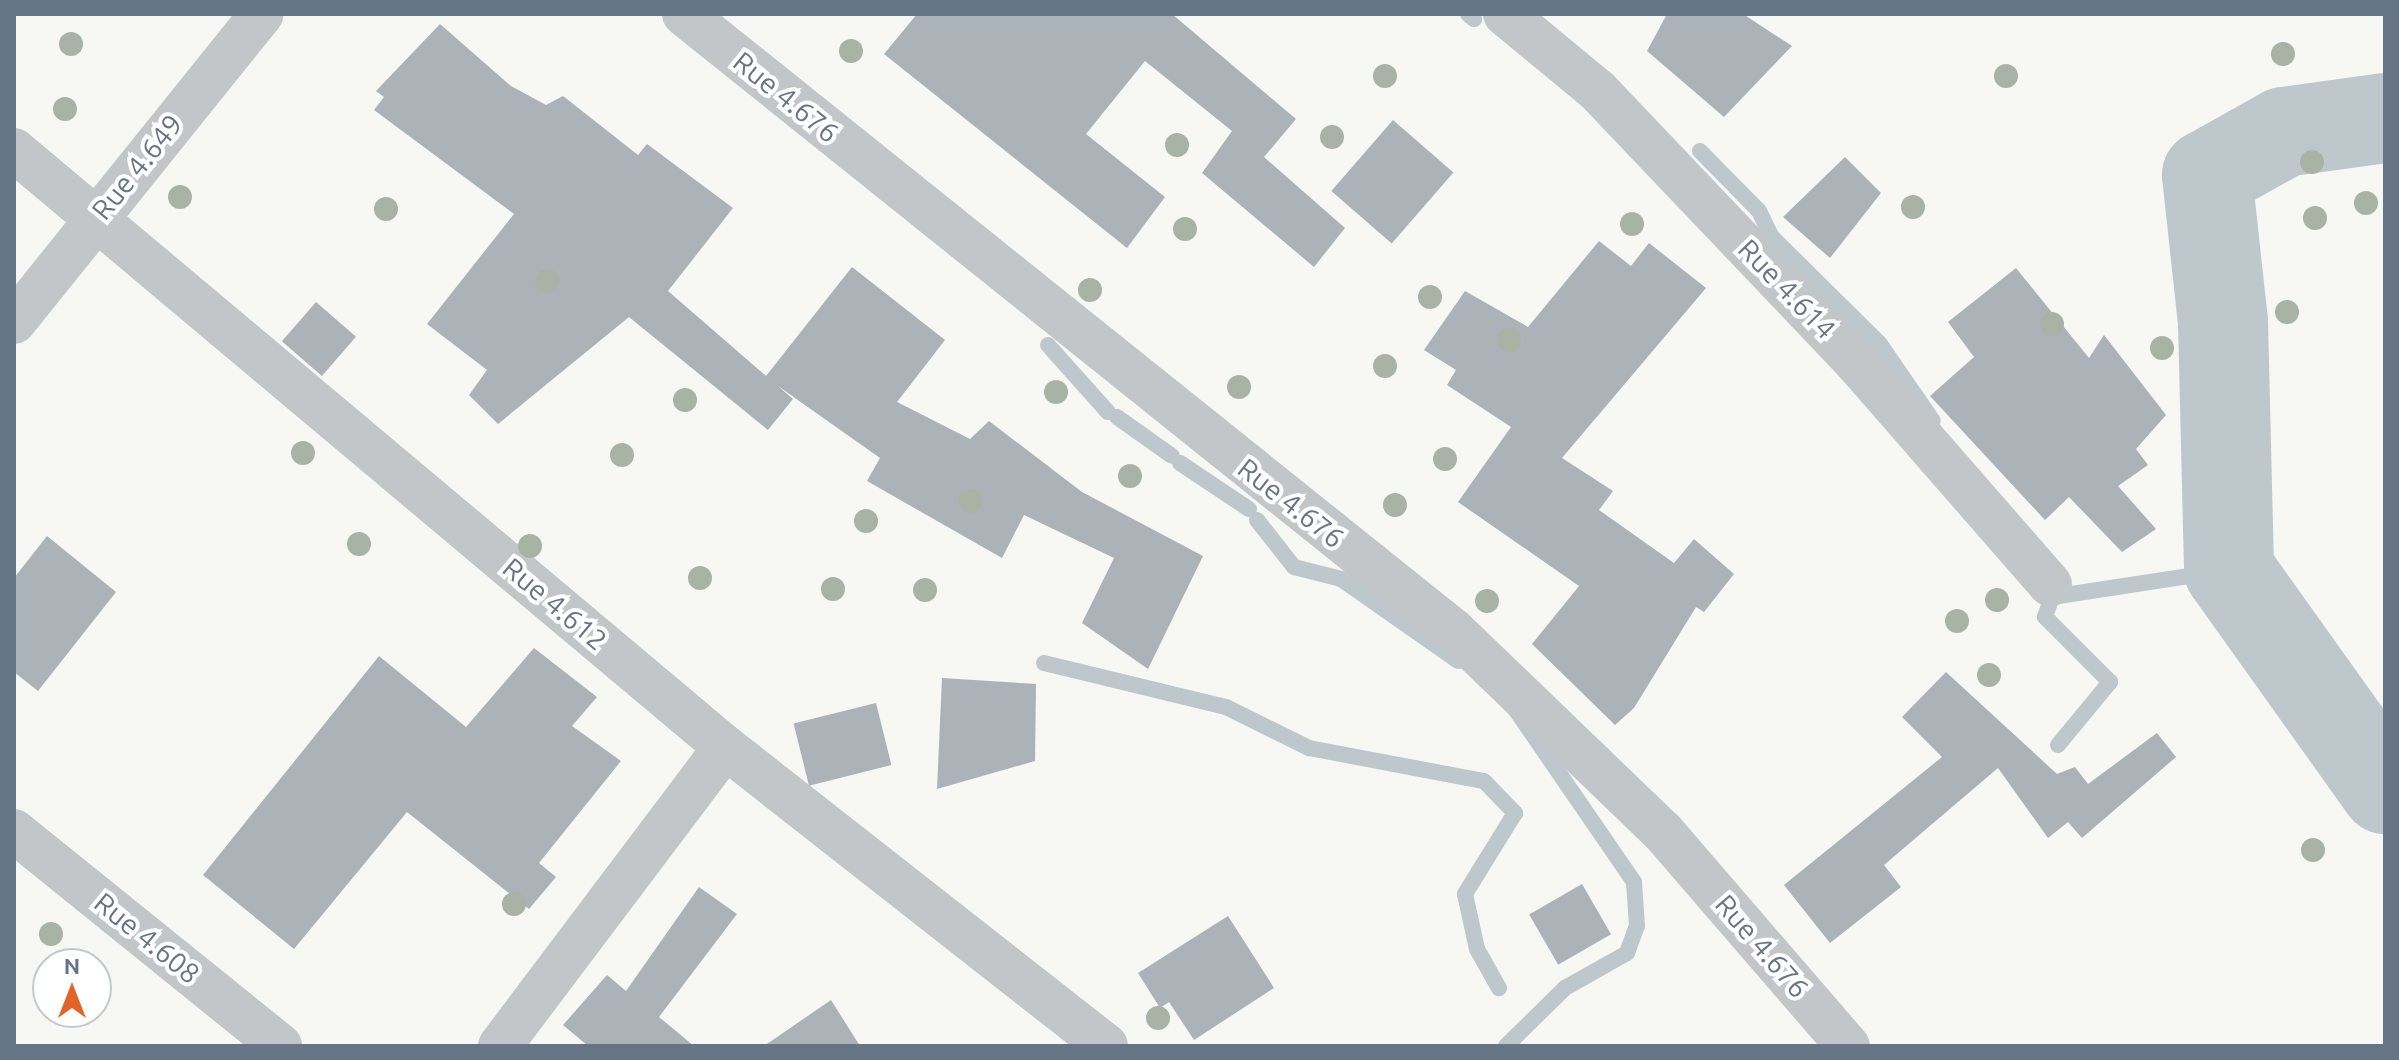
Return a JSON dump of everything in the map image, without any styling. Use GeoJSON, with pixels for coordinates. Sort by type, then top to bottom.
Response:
{"type":"FeatureCollection","features":[{"type":"Feature","properties":{"kind":"street","name":"Rue 4.649"},"geometry":{"type":"LineString","coordinates":[[14,322],[96,216],[262,14]]}},
{"type":"Feature","properties":{"kind":"street","name":"Rue 4.676"},"geometry":{"type":"LineString","coordinates":[[684,14],[1454,631],[1663,832],[1848,1046]]}},
{"type":"Feature","properties":{"kind":"street","name":"Rue 4.614"},"geometry":{"type":"LineString","coordinates":[[1505,14],[1597,90],[1856,362],[2050,584]]}},
{"type":"Feature","properties":{"kind":"street","name":"Rue 4.612"},"geometry":{"type":"LineString","coordinates":[[14,150],[725,747],[1106,1046]]}},
{"type":"Feature","properties":{"kind":"street"},"geometry":{"type":"LineString","coordinates":[[500,1046],[725,747]]}},
{"type":"Feature","properties":{"kind":"street","name":"Rue 4.608"},"geometry":{"type":"LineString","coordinates":[[14,831],[280,1046]]}},
{"type":"Feature","properties":{"kind":"building"},"geometry":{"type":"Polygon","coordinates":[[[917,14],[1172,14],[1296,119],[1264,157],[1345,228],[1314,267],[1202,173],[1232,131],[1145,61],[1086,134],[1165,197],[1127,248],[884,54],[917,14]]]}},
{"type":"Feature","properties":{"kind":"building"},"geometry":{"type":"Polygon","coordinates":[[[1667,14],[1743,14],[1792,46],[1724,117],[1647,51],[1667,14]]]}},
{"type":"Feature","properties":{"kind":"building"},"geometry":{"type":"Polygon","coordinates":[[[440,24],[511,86],[546,105],[563,96],[638,155],[647,144],[733,208],[668,291],[766,376],[852,267],[945,340],[897,402],[970,439],[989,421],[1082,492],[1203,556],[1148,669],[1082,623],[1114,558],[1024,515],[1002,558],[867,481],[880,458],[778,386],[793,399],[768,430],[629,317],[498,424],[469,395],[487,370],[427,324],[514,214],[374,110],[384,97],[376,91],[440,24]]]}},
{"type":"Feature","properties":{"kind":"building"},"geometry":{"type":"Polygon","coordinates":[[[1393,120],[1453,172],[1392,243],[1331,191],[1393,120]]]}},
{"type":"Feature","properties":{"kind":"building"},"geometry":{"type":"Polygon","coordinates":[[[1845,157],[1881,193],[1830,258],[1783,217],[1845,157]]]}},
{"type":"Feature","properties":{"kind":"building"},"geometry":{"type":"Polygon","coordinates":[[[1599,241],[1631,266],[1649,243],[1706,288],[1562,458],[1613,491],[1599,510],[1674,563],[1694,539],[1734,574],[1704,612],[1696,607],[1634,708],[1615,725],[1532,644],[1579,586],[1458,502],[1511,427],[1447,385],[1456,370],[1424,350],[1465,291],[1528,327],[1599,241]]]}},
{"type":"Feature","properties":{"kind":"building"},"geometry":{"type":"Polygon","coordinates":[[[2016,268],[2089,358],[2104,335],[2166,415],[2136,449],[2148,465],[2118,486],[2156,529],[2122,552],[2069,497],[2045,520],[1930,396],[1974,357],[1948,322],[2016,268]]]}},
{"type":"Feature","properties":{"kind":"building"},"geometry":{"type":"Polygon","coordinates":[[[316,302],[356,337],[322,376],[282,341],[316,302]]]}},
{"type":"Feature","properties":{"kind":"building"},"geometry":{"type":"Polygon","coordinates":[[[47,536],[116,592],[38,691],[14,672],[14,578],[47,536]]]}},
{"type":"Feature","properties":{"kind":"building"},"geometry":{"type":"Polygon","coordinates":[[[534,648],[597,697],[572,726],[621,761],[539,863],[556,877],[529,909],[407,812],[294,949],[203,875],[379,656],[466,727],[534,648]]]}},
{"type":"Feature","properties":{"kind":"building"},"geometry":{"type":"Polygon","coordinates":[[[1946,672],[2057,774],[2075,767],[2088,784],[2157,733],[2176,757],[2082,838],[2068,822],[2048,838],[1998,768],[1884,865],[1901,887],[1830,943],[1784,885],[1942,757],[1902,717],[1946,672]]]}},
{"type":"Feature","properties":{"kind":"building"},"geometry":{"type":"Polygon","coordinates":[[[942,678],[1036,684],[1035,761],[937,789],[942,678]]]}},
{"type":"Feature","properties":{"kind":"building"},"geometry":{"type":"Polygon","coordinates":[[[876,703],[891,765],[809,786],[794,724],[876,703]]]}},
{"type":"Feature","properties":{"kind":"building"},"geometry":{"type":"Polygon","coordinates":[[[1582,884],[1611,934],[1558,965],[1529,914],[1582,884]]]}},
{"type":"Feature","properties":{"kind":"building"},"geometry":{"type":"Polygon","coordinates":[[[699,887],[737,914],[659,1017],[694,1046],[588,1046],[563,1025],[607,975],[626,991],[699,887]]]}},
{"type":"Feature","properties":{"kind":"building"},"geometry":{"type":"Polygon","coordinates":[[[1228,916],[1274,988],[1194,1040],[1169,1002],[1160,1008],[1138,973],[1228,916]]]}},
{"type":"Feature","properties":{"kind":"building"},"geometry":{"type":"Polygon","coordinates":[[[831,1000],[860,1046],[764,1046],[831,1000]]]}},
{"type":"Feature","properties":{"kind":"waterway"},"geometry":{"type":"LineString","coordinates":[[1468,14],[1474,19]]}},
{"type":"Feature","properties":{"kind":"waterway"},"geometry":{"type":"LineString","coordinates":[[2385,118],[2284,132],[2207,175],[2223,322],[2229,570],[2385,789]]}},
{"type":"Feature","properties":{"kind":"waterway"},"geometry":{"type":"LineString","coordinates":[[1700,151],[1759,211],[1771,236],[1880,344],[1933,421]]}},
{"type":"Feature","properties":{"kind":"waterway"},"geometry":{"type":"LineString","coordinates":[[1048,345],[1108,412]]}},
{"type":"Feature","properties":{"kind":"waterway"},"geometry":{"type":"LineString","coordinates":[[1117,417],[1172,456]]}},
{"type":"Feature","properties":{"kind":"waterway"},"geometry":{"type":"LineString","coordinates":[[1180,463],[1249,509]]}},
{"type":"Feature","properties":{"kind":"waterway"},"geometry":{"type":"LineString","coordinates":[[1257,520],[1294,567],[1341,579],[1458,661]]}},
{"type":"Feature","properties":{"kind":"waterway"},"geometry":{"type":"LineString","coordinates":[[2058,745],[2110,682],[2045,617],[2052,597],[2229,570]]}},
{"type":"Feature","properties":{"kind":"waterway"},"geometry":{"type":"LineString","coordinates":[[1044,663],[1226,707],[1309,748],[1484,781],[1515,813],[1465,894],[1477,949],[1499,988]]}},
{"type":"Feature","properties":{"kind":"waterway"},"geometry":{"type":"LineString","coordinates":[[1506,1046],[1565,988],[1627,953],[1637,926],[1634,882],[1515,709]]}}]}
